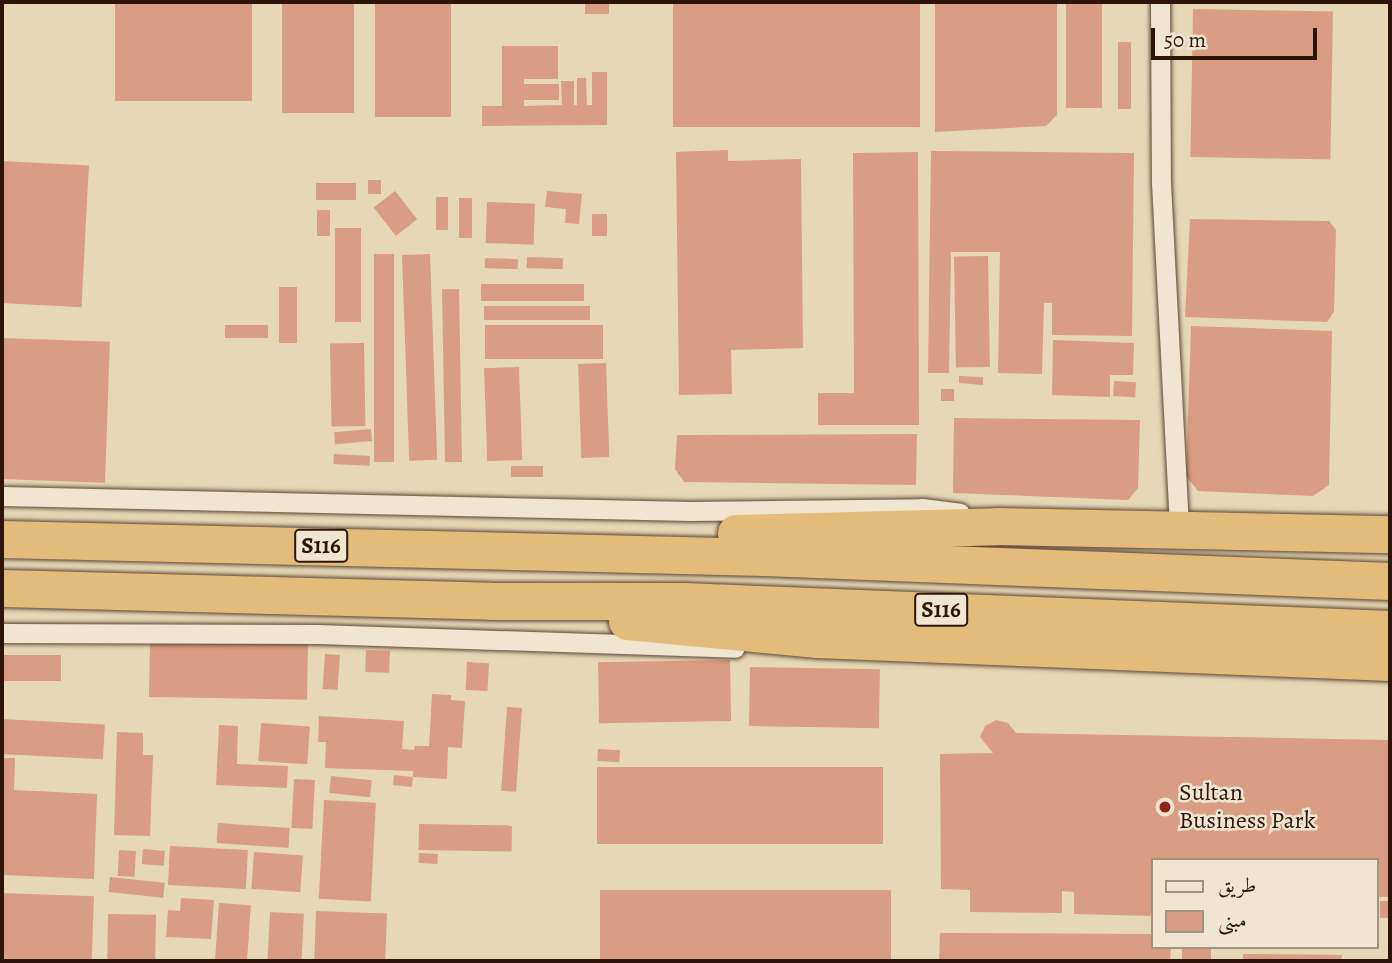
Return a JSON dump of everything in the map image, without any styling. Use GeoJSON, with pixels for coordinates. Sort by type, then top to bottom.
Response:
{"type":"FeatureCollection","features":[{"type":"Feature","properties":{"kind":"highway"},"geometry":{"type":"LineString","coordinates":[[640,554],[677,539],[718,534],[997,526],[1390,534]]}},
{"type":"Feature","properties":{"kind":"highway","name":"S116"},"geometry":{"type":"LineString","coordinates":[[2,539],[640,554],[1390,581]]}},
{"type":"Feature","properties":{"kind":"highway","name":"S116"},"geometry":{"type":"LineString","coordinates":[[2,588],[491,601],[683,601],[1390,629]]}},
{"type":"Feature","properties":{"kind":"highway"},"geometry":{"type":"LineString","coordinates":[[491,601],[582,616],[817,639],[1390,662]]}},
{"type":"Feature","properties":{"kind":"street"},"geometry":{"type":"LineString","coordinates":[[1160,2],[1161,183],[1178,529]]}},
{"type":"Feature","properties":{"kind":"street"},"geometry":{"type":"LineString","coordinates":[[2,496],[691,511],[922,508],[969,514],[997,526]]}},
{"type":"Feature","properties":{"kind":"street"},"geometry":{"type":"LineString","coordinates":[[2,633],[152,632],[540,640],[1081,664],[1110,661],[1138,650]]}},
{"type":"Feature","properties":{"kind":"building"},"geometry":{"type":"Polygon","coordinates":[[[115,2],[252,2],[252,101],[115,101],[115,2]]]}},
{"type":"Feature","properties":{"kind":"building"},"geometry":{"type":"Polygon","coordinates":[[[282,2],[354,2],[354,113],[282,113],[282,2]]]}},
{"type":"Feature","properties":{"kind":"building"},"geometry":{"type":"Polygon","coordinates":[[[375,2],[451,2],[451,117],[375,117],[375,2]]]}},
{"type":"Feature","properties":{"kind":"building"},"geometry":{"type":"Polygon","coordinates":[[[585,2],[609,2],[609,14],[585,14],[585,2]]]}},
{"type":"Feature","properties":{"kind":"building"},"geometry":{"type":"Polygon","coordinates":[[[673,2],[920,2],[920,127],[673,127],[673,2]]]}},
{"type":"Feature","properties":{"kind":"building"},"geometry":{"type":"Polygon","coordinates":[[[935,2],[1057,2],[1057,115],[1046,126],[935,132],[935,2]]]}},
{"type":"Feature","properties":{"kind":"building"},"geometry":{"type":"Polygon","coordinates":[[[1066,2],[1102,2],[1102,108],[1066,108],[1066,2]]]}},
{"type":"Feature","properties":{"kind":"building"},"geometry":{"type":"Polygon","coordinates":[[[1193,9],[1333,11],[1330,159],[1190,157],[1193,9]]]}},
{"type":"Feature","properties":{"kind":"building"},"geometry":{"type":"Polygon","coordinates":[[[1118,42],[1131,42],[1131,109],[1118,109],[1118,42]]]}},
{"type":"Feature","properties":{"kind":"building"},"geometry":{"type":"Polygon","coordinates":[[[502,46],[558,46],[558,79],[524,79],[524,84],[559,84],[559,100],[524,100],[524,106],[562,105],[561,81],[574,81],[574,105],[577,105],[577,78],[586,78],[587,105],[592,105],[592,72],[607,72],[607,125],[482,126],[482,106],[502,106],[502,46]]]}},
{"type":"Feature","properties":{"kind":"building"},"geometry":{"type":"Polygon","coordinates":[[[728,150],[728,161],[801,159],[803,348],[731,350],[732,394],[679,395],[676,152],[728,150]]]}},
{"type":"Feature","properties":{"kind":"building"},"geometry":{"type":"Polygon","coordinates":[[[931,151],[1134,153],[1132,336],[1052,335],[1052,303],[1044,303],[1042,374],[998,373],[1000,252],[951,252],[949,373],[928,373],[931,151]]]}},
{"type":"Feature","properties":{"kind":"building"},"geometry":{"type":"Polygon","coordinates":[[[918,152],[919,425],[818,425],[818,393],[854,393],[853,153],[918,152]]]}},
{"type":"Feature","properties":{"kind":"building"},"geometry":{"type":"Polygon","coordinates":[[[2,161],[89,166],[81,307],[2,303],[2,161]]]}},
{"type":"Feature","properties":{"kind":"building"},"geometry":{"type":"Polygon","coordinates":[[[368,180],[381,180],[381,194],[368,194],[368,180]]]}},
{"type":"Feature","properties":{"kind":"building"},"geometry":{"type":"Polygon","coordinates":[[[316,183],[356,183],[356,200],[316,200],[316,183]]]}},
{"type":"Feature","properties":{"kind":"building"},"geometry":{"type":"Polygon","coordinates":[[[395,191],[417,219],[396,236],[374,208],[395,191]]]}},
{"type":"Feature","properties":{"kind":"building"},"geometry":{"type":"Polygon","coordinates":[[[547,191],[582,194],[579,224],[565,223],[566,209],[545,207],[547,191]]]}},
{"type":"Feature","properties":{"kind":"building"},"geometry":{"type":"Polygon","coordinates":[[[436,197],[448,197],[448,230],[436,230],[436,197]]]}},
{"type":"Feature","properties":{"kind":"building"},"geometry":{"type":"Polygon","coordinates":[[[459,198],[472,198],[472,238],[459,238],[459,198]]]}},
{"type":"Feature","properties":{"kind":"building"},"geometry":{"type":"Polygon","coordinates":[[[487,202],[535,204],[534,245],[486,243],[487,202]]]}},
{"type":"Feature","properties":{"kind":"building"},"geometry":{"type":"Polygon","coordinates":[[[317,210],[330,210],[330,236],[317,236],[317,210]]]}},
{"type":"Feature","properties":{"kind":"building"},"geometry":{"type":"Polygon","coordinates":[[[592,214],[607,214],[607,236],[592,236],[592,214]]]}},
{"type":"Feature","properties":{"kind":"building"},"geometry":{"type":"Polygon","coordinates":[[[1190,219],[1329,221],[1336,230],[1334,312],[1327,322],[1185,317],[1190,219]]]}},
{"type":"Feature","properties":{"kind":"building"},"geometry":{"type":"Polygon","coordinates":[[[335,228],[361,228],[361,322],[335,322],[335,228]]]}},
{"type":"Feature","properties":{"kind":"building"},"geometry":{"type":"Polygon","coordinates":[[[374,254],[394,254],[394,462],[374,462],[374,254]]]}},
{"type":"Feature","properties":{"kind":"building"},"geometry":{"type":"Polygon","coordinates":[[[430,254],[437,460],[409,461],[402,255],[430,254]]]}},
{"type":"Feature","properties":{"kind":"building"},"geometry":{"type":"Polygon","coordinates":[[[988,256],[990,367],[956,368],[954,257],[988,256]]]}},
{"type":"Feature","properties":{"kind":"building"},"geometry":{"type":"Polygon","coordinates":[[[527,257],[563,258],[563,269],[527,268],[527,257]]]}},
{"type":"Feature","properties":{"kind":"building"},"geometry":{"type":"Polygon","coordinates":[[[485,258],[518,259],[518,269],[485,268],[485,258]]]}},
{"type":"Feature","properties":{"kind":"building"},"geometry":{"type":"Polygon","coordinates":[[[481,284],[584,284],[584,301],[481,301],[481,284]]]}},
{"type":"Feature","properties":{"kind":"building"},"geometry":{"type":"Polygon","coordinates":[[[279,287],[297,287],[297,343],[279,343],[279,287]]]}},
{"type":"Feature","properties":{"kind":"building"},"geometry":{"type":"Polygon","coordinates":[[[442,289],[459,289],[462,462],[445,462],[442,289]]]}},
{"type":"Feature","properties":{"kind":"building"},"geometry":{"type":"Polygon","coordinates":[[[484,306],[590,306],[590,320],[484,320],[484,306]]]}},
{"type":"Feature","properties":{"kind":"building"},"geometry":{"type":"Polygon","coordinates":[[[225,325],[268,325],[268,338],[225,338],[225,325]]]}},
{"type":"Feature","properties":{"kind":"building"},"geometry":{"type":"Polygon","coordinates":[[[485,325],[603,325],[603,359],[485,359],[485,325]]]}},
{"type":"Feature","properties":{"kind":"building"},"geometry":{"type":"Polygon","coordinates":[[[1191,326],[1332,331],[1329,485],[1313,496],[1198,491],[1186,476],[1191,326]]]}},
{"type":"Feature","properties":{"kind":"building"},"geometry":{"type":"Polygon","coordinates":[[[2,338],[110,342],[105,483],[2,479],[2,338]]]}},
{"type":"Feature","properties":{"kind":"building"},"geometry":{"type":"Polygon","coordinates":[[[1053,340],[1134,343],[1133,375],[1110,375],[1110,397],[1052,395],[1053,340]]]}},
{"type":"Feature","properties":{"kind":"building"},"geometry":{"type":"Polygon","coordinates":[[[364,343],[365,426],[331,427],[330,344],[364,343]]]}},
{"type":"Feature","properties":{"kind":"building"},"geometry":{"type":"Polygon","coordinates":[[[606,363],[609,457],[581,458],[578,364],[606,363]]]}},
{"type":"Feature","properties":{"kind":"building"},"geometry":{"type":"Polygon","coordinates":[[[519,367],[522,460],[487,461],[484,368],[519,367]]]}},
{"type":"Feature","properties":{"kind":"building"},"geometry":{"type":"Polygon","coordinates":[[[959,376],[983,377],[983,385],[959,383],[959,376]]]}},
{"type":"Feature","properties":{"kind":"building"},"geometry":{"type":"Polygon","coordinates":[[[1114,381],[1136,382],[1135,397],[1113,396],[1114,381]]]}},
{"type":"Feature","properties":{"kind":"building"},"geometry":{"type":"Polygon","coordinates":[[[941,389],[954,389],[954,401],[941,401],[941,389]]]}},
{"type":"Feature","properties":{"kind":"building"},"geometry":{"type":"Polygon","coordinates":[[[954,418],[1140,420],[1138,488],[1128,500],[953,493],[954,418]]]}},
{"type":"Feature","properties":{"kind":"building"},"geometry":{"type":"Polygon","coordinates":[[[371,429],[372,441],[335,444],[334,432],[371,429]]]}},
{"type":"Feature","properties":{"kind":"building"},"geometry":{"type":"Polygon","coordinates":[[[917,434],[916,485],[684,482],[675,469],[677,435],[917,434]]]}},
{"type":"Feature","properties":{"kind":"building"},"geometry":{"type":"Polygon","coordinates":[[[334,454],[370,456],[369,466],[333,464],[334,454]]]}},
{"type":"Feature","properties":{"kind":"building"},"geometry":{"type":"Polygon","coordinates":[[[511,466],[543,466],[543,477],[511,477],[511,466]]]}},
{"type":"Feature","properties":{"kind":"building"},"geometry":{"type":"Polygon","coordinates":[[[150,640],[308,643],[307,700],[149,697],[150,640]]]}},
{"type":"Feature","properties":{"kind":"building"},"geometry":{"type":"Polygon","coordinates":[[[366,650],[390,651],[389,673],[365,672],[366,650]]]}},
{"type":"Feature","properties":{"kind":"building"},"geometry":{"type":"Polygon","coordinates":[[[325,654],[340,655],[338,690],[323,689],[325,654]]]}},
{"type":"Feature","properties":{"kind":"building"},"geometry":{"type":"Polygon","coordinates":[[[2,655],[61,655],[61,681],[2,681],[2,655]]]}},
{"type":"Feature","properties":{"kind":"building"},"geometry":{"type":"Polygon","coordinates":[[[730,660],[731,721],[599,723],[598,662],[730,660]]]}},
{"type":"Feature","properties":{"kind":"building"},"geometry":{"type":"Polygon","coordinates":[[[467,662],[489,663],[488,691],[466,690],[467,662]]]}},
{"type":"Feature","properties":{"kind":"building"},"geometry":{"type":"Polygon","coordinates":[[[750,667],[880,669],[879,728],[749,726],[750,667]]]}},
{"type":"Feature","properties":{"kind":"building"},"geometry":{"type":"Polygon","coordinates":[[[432,694],[451,695],[451,700],[465,701],[462,748],[448,747],[447,779],[413,777],[413,771],[325,768],[326,742],[318,742],[319,716],[404,721],[402,749],[414,750],[415,746],[429,746],[432,694]]]}},
{"type":"Feature","properties":{"kind":"building"},"geometry":{"type":"Polygon","coordinates":[[[507,707],[522,708],[516,792],[501,791],[507,707]]]}},
{"type":"Feature","properties":{"kind":"building"},"geometry":{"type":"Polygon","coordinates":[[[2,719],[105,724],[103,759],[2,754],[2,719]]]}},
{"type":"Feature","properties":{"kind":"building","name":"Sultan Business Park"},"geometry":{"type":"Polygon","coordinates":[[[996,720],[1008,723],[1016,733],[1390,738],[1390,897],[1378,897],[1378,858],[1150,858],[1150,916],[1074,914],[1074,892],[1062,891],[1062,913],[970,912],[970,890],[941,889],[940,754],[993,753],[980,737],[985,726],[996,720]]]}},
{"type":"Feature","properties":{"kind":"building"},"geometry":{"type":"Polygon","coordinates":[[[261,723],[310,726],[307,764],[258,761],[261,723]]]}},
{"type":"Feature","properties":{"kind":"building"},"geometry":{"type":"Polygon","coordinates":[[[219,725],[238,726],[237,764],[288,766],[287,788],[216,785],[219,725]]]}},
{"type":"Feature","properties":{"kind":"building"},"geometry":{"type":"Polygon","coordinates":[[[117,732],[143,733],[143,755],[153,755],[150,836],[114,835],[117,732]]]}},
{"type":"Feature","properties":{"kind":"building"},"geometry":{"type":"Polygon","coordinates":[[[598,749],[620,750],[619,762],[597,761],[598,749]]]}},
{"type":"Feature","properties":{"kind":"building"},"geometry":{"type":"Polygon","coordinates":[[[2,758],[15,758],[14,790],[97,794],[94,879],[2,875],[2,758]]]}},
{"type":"Feature","properties":{"kind":"building"},"geometry":{"type":"Polygon","coordinates":[[[597,767],[883,767],[883,844],[597,844],[597,767]]]}},
{"type":"Feature","properties":{"kind":"building"},"geometry":{"type":"Polygon","coordinates":[[[394,775],[413,777],[412,787],[393,785],[394,775]]]}},
{"type":"Feature","properties":{"kind":"building"},"geometry":{"type":"Polygon","coordinates":[[[331,776],[372,780],[370,797],[329,793],[331,776]]]}},
{"type":"Feature","properties":{"kind":"building"},"geometry":{"type":"Polygon","coordinates":[[[294,779],[315,780],[312,829],[291,828],[294,779]]]}},
{"type":"Feature","properties":{"kind":"building"},"geometry":{"type":"Polygon","coordinates":[[[324,800],[376,803],[371,902],[319,899],[324,800]]]}},
{"type":"Feature","properties":{"kind":"building"},"geometry":{"type":"Polygon","coordinates":[[[218,823],[290,828],[288,848],[217,843],[218,823]]]}},
{"type":"Feature","properties":{"kind":"building"},"geometry":{"type":"Polygon","coordinates":[[[419,824],[512,826],[512,852],[419,850],[419,824]]]}},
{"type":"Feature","properties":{"kind":"building"},"geometry":{"type":"Polygon","coordinates":[[[170,846],[248,850],[246,889],[168,885],[170,846]]]}},
{"type":"Feature","properties":{"kind":"building"},"geometry":{"type":"Polygon","coordinates":[[[143,849],[165,851],[164,866],[142,864],[143,849]]]}},
{"type":"Feature","properties":{"kind":"building"},"geometry":{"type":"Polygon","coordinates":[[[119,850],[136,851],[135,877],[118,876],[119,850]]]}},
{"type":"Feature","properties":{"kind":"building"},"geometry":{"type":"Polygon","coordinates":[[[254,852],[303,855],[300,892],[251,889],[254,852]]]}},
{"type":"Feature","properties":{"kind":"building"},"geometry":{"type":"Polygon","coordinates":[[[419,853],[438,854],[437,864],[418,863],[419,853]]]}},
{"type":"Feature","properties":{"kind":"building"},"geometry":{"type":"Polygon","coordinates":[[[110,877],[165,883],[163,898],[108,892],[110,877]]]}},
{"type":"Feature","properties":{"kind":"building"},"geometry":{"type":"Polygon","coordinates":[[[600,890],[891,890],[891,961],[600,961],[600,890]]]}},
{"type":"Feature","properties":{"kind":"building"},"geometry":{"type":"Polygon","coordinates":[[[2,893],[94,896],[92,961],[2,961],[2,893]]]}},
{"type":"Feature","properties":{"kind":"building"},"geometry":{"type":"Polygon","coordinates":[[[181,898],[214,900],[211,939],[166,937],[168,910],[180,911],[181,898]]]}},
{"type":"Feature","properties":{"kind":"building"},"geometry":{"type":"Polygon","coordinates":[[[1380,901],[1390,901],[1390,918],[1380,918],[1380,901]]]}},
{"type":"Feature","properties":{"kind":"building"},"geometry":{"type":"Polygon","coordinates":[[[219,903],[251,905],[247,961],[215,961],[219,903]]]}},
{"type":"Feature","properties":{"kind":"building"},"geometry":{"type":"Polygon","coordinates":[[[316,911],[387,913],[385,961],[314,961],[316,911]]]}},
{"type":"Feature","properties":{"kind":"building"},"geometry":{"type":"Polygon","coordinates":[[[270,912],[304,914],[301,961],[267,961],[270,912]]]}},
{"type":"Feature","properties":{"kind":"building"},"geometry":{"type":"Polygon","coordinates":[[[108,914],[156,915],[155,961],[107,961],[108,914]]]}},
{"type":"Feature","properties":{"kind":"building"},"geometry":{"type":"Polygon","coordinates":[[[940,933],[1150,934],[1150,949],[1171,949],[1170,961],[939,961],[940,933]]]}},
{"type":"Feature","properties":{"kind":"building"},"geometry":{"type":"Polygon","coordinates":[[[1182,949],[1211,949],[1211,961],[1182,961],[1182,949]]]}},
{"type":"Feature","properties":{"kind":"building"},"geometry":{"type":"Polygon","coordinates":[[[1243,954],[1342,955],[1341,961],[1243,961],[1243,954]]]}},
{"type":"Feature","properties":{"kind":"place","name":"Sultan Business Park"},"geometry":{"type":"Point","coordinates":[1165,807]}}]}
